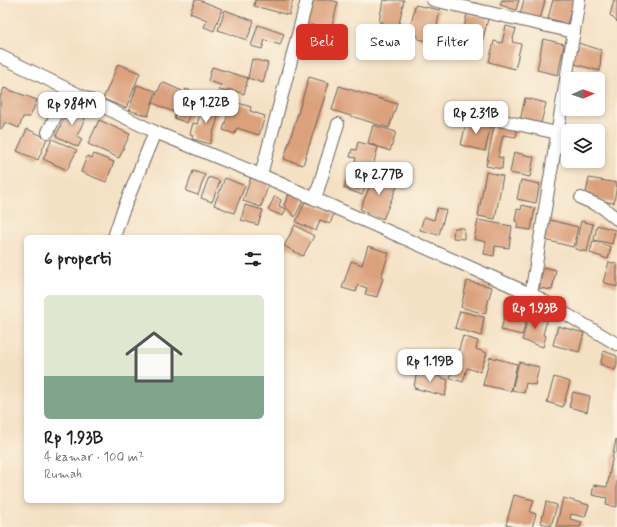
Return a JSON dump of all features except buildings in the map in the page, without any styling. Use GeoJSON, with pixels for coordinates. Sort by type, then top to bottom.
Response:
{"type":"FeatureCollection","features":[{"type":"Feature","properties":{"kind":"street"},"geometry":{"type":"LineString","coordinates":[[261,175],[307,0]]}},
{"type":"Feature","properties":{"kind":"street"},"geometry":{"type":"LineString","coordinates":[[433,0],[574,32]]}},
{"type":"Feature","properties":{"kind":"street"},"geometry":{"type":"LineString","coordinates":[[531,295],[579,0]]}},
{"type":"Feature","properties":{"kind":"street"},"geometry":{"type":"LineString","coordinates":[[0,56],[155,132],[261,175],[531,295],[617,344]]}},
{"type":"Feature","properties":{"kind":"street"},"geometry":{"type":"LineString","coordinates":[[48,132],[68,90]]}},
{"type":"Feature","properties":{"kind":"street"},"geometry":{"type":"LineString","coordinates":[[464,112],[557,133]]}},
{"type":"Feature","properties":{"kind":"street"},"geometry":{"type":"LineString","coordinates":[[315,199],[338,124]]}},
{"type":"Feature","properties":{"kind":"street"},"geometry":{"type":"LineString","coordinates":[[115,235],[155,132]]}},
{"type":"Feature","properties":{"kind":"street"},"geometry":{"type":"LineString","coordinates":[[581,198],[602,207],[617,219]]}}]}
